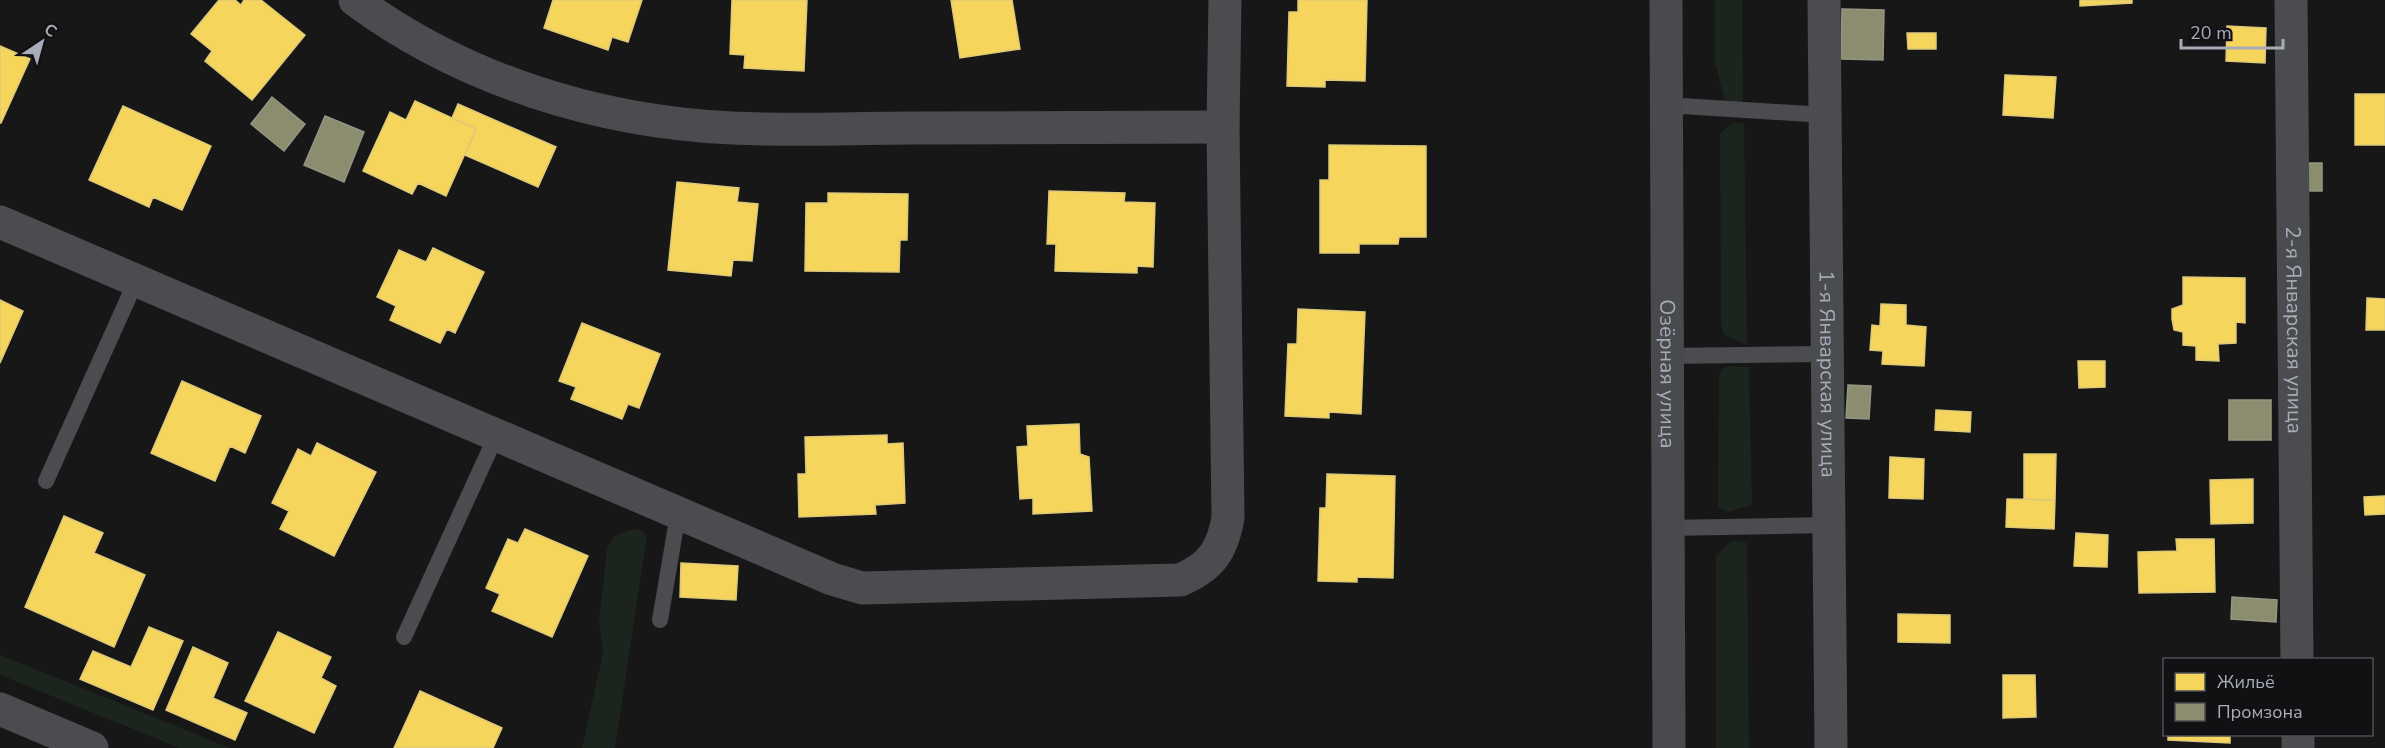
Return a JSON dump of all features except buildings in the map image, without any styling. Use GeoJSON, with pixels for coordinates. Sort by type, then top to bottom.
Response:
{"type":"FeatureCollection","features":[{"type":"Feature","properties":{"kind":"main road","name":"Озёрная улица"},"geometry":{"type":"LineString","coordinates":[[1666,0],[1669,748]]}},
{"type":"Feature","properties":{"kind":"street"},"geometry":{"type":"LineString","coordinates":[[355,0],[396,28],[506,82],[572,104],[648,120],[733,128],[1223,127]]}},
{"type":"Feature","properties":{"kind":"street"},"geometry":{"type":"LineString","coordinates":[[0,222],[785,560],[862,588],[1180,580],[1200,572],[1215,556],[1225,535],[1228,518],[1223,127],[1225,0]]}},
{"type":"Feature","properties":{"kind":"street","name":"1-я Январская улица"},"geometry":{"type":"LineString","coordinates":[[1824,0],[1831,748]]}},
{"type":"Feature","properties":{"kind":"street","name":"2-я Январская улица"},"geometry":{"type":"LineString","coordinates":[[2291,0],[2297,658]]}},
{"type":"Feature","properties":{"kind":"street"},"geometry":{"type":"LineString","coordinates":[[0,709],[92,748]]}},
{"type":"Feature","properties":{"kind":"lane"},"geometry":{"type":"LineString","coordinates":[[1666,105],[1825,115]]}},
{"type":"Feature","properties":{"kind":"lane"},"geometry":{"type":"LineString","coordinates":[[46,481],[136,281]]}},
{"type":"Feature","properties":{"kind":"lane"},"geometry":{"type":"LineString","coordinates":[[1667,356],[1826,354]]}},
{"type":"Feature","properties":{"kind":"lane"},"geometry":{"type":"LineString","coordinates":[[404,637],[496,436]]}},
{"type":"Feature","properties":{"kind":"lane"},"geometry":{"type":"LineString","coordinates":[[660,620],[678,514]]}},
{"type":"Feature","properties":{"kind":"lane"},"geometry":{"type":"LineString","coordinates":[[1667,528],[1828,525]]}},
{"type":"Feature","properties":{"kind":"shaded area"},"geometry":{"type":"Polygon","coordinates":[[[1715,0],[1742,0],[1743,104],[1725,100],[1715,63],[1715,0]]]}},
{"type":"Feature","properties":{"kind":"shaded area"},"geometry":{"type":"Polygon","coordinates":[[[1734,122],[1744,124],[1747,345],[1724,335],[1721,325],[1720,133],[1734,122]]]}},
{"type":"Feature","properties":{"kind":"shaded area"},"geometry":{"type":"Polygon","coordinates":[[[1728,366],[1749,367],[1752,505],[1728,512],[1718,507],[1719,376],[1728,366]]]}},
{"type":"Feature","properties":{"kind":"shaded area"},"geometry":{"type":"Polygon","coordinates":[[[633,529],[640,530],[647,535],[615,748],[582,748],[603,653],[599,621],[607,549],[613,537],[633,529]]]}},
{"type":"Feature","properties":{"kind":"shaded area"},"geometry":{"type":"Polygon","coordinates":[[[1733,540],[1747,543],[1749,748],[1716,748],[1716,556],[1733,540]]]}},
{"type":"Feature","properties":{"kind":"shaded area"},"geometry":{"type":"Polygon","coordinates":[[[0,655],[230,748],[180,748],[0,675],[0,655]]]}}]}
